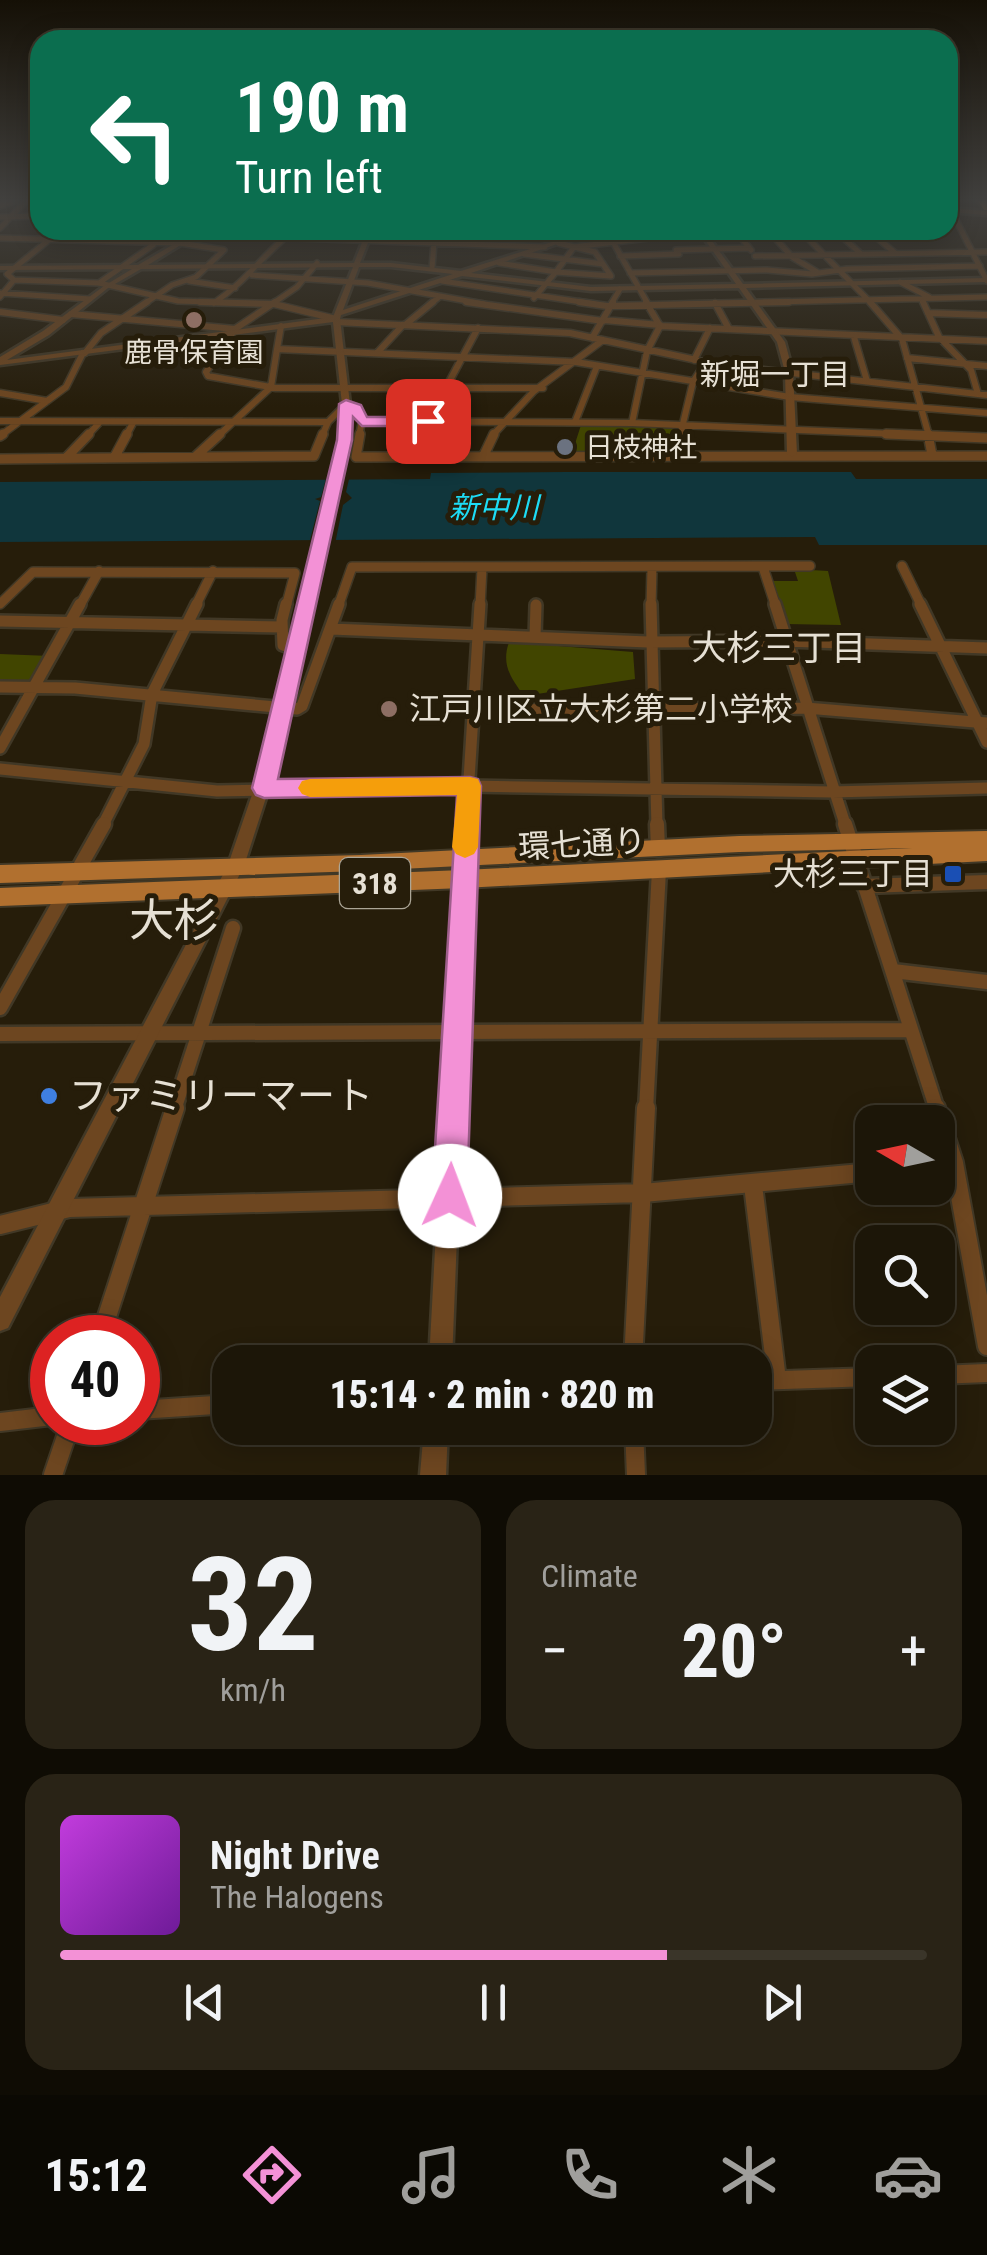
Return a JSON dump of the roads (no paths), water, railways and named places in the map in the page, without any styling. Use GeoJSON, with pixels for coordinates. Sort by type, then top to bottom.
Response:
{"type":"FeatureCollection","features":[{"type":"Feature","properties":{"kind":"main road","name":"318"},"geometry":{"type":"LineString","coordinates":[[855,859],[987,830]]}},
{"type":"Feature","properties":{"kind":"main road","name":"環七通り"},"geometry":{"type":"LineString","coordinates":[[0,897],[224,890],[463,869],[659,859],[750,866],[855,859],[987,838]]}},
{"type":"Feature","properties":{"kind":"main road","name":"環七通り"},"geometry":{"type":"LineString","coordinates":[[659,859],[739,844],[855,859]]}},
{"type":"Feature","properties":{"kind":"main road","name":"環七通り"},"geometry":{"type":"LineString","coordinates":[[907,849],[987,853]]}},
{"type":"Feature","properties":{"kind":"main road"},"geometry":{"type":"LineString","coordinates":[[855,859],[987,864]]}},
{"type":"Feature","properties":{"kind":"main road","name":"環七通り"},"geometry":{"type":"LineString","coordinates":[[0,874],[236,866],[463,869]]}},
{"type":"Feature","properties":{"kind":"street"},"geometry":{"type":"LineString","coordinates":[[12,270],[6,277],[14,280],[102,285],[152,297],[214,303],[269,304],[336,319],[592,338],[706,362],[982,394]]}},
{"type":"Feature","properties":{"kind":"street"},"geometry":{"type":"LineString","coordinates":[[0,362],[90,299],[116,270]]}},
{"type":"Feature","properties":{"kind":"street"},"geometry":{"type":"LineString","coordinates":[[102,285],[134,270]]}},
{"type":"Feature","properties":{"kind":"street"},"geometry":{"type":"LineString","coordinates":[[0,436],[66,387],[94,338],[152,297],[200,270]]}},
{"type":"Feature","properties":{"kind":"street"},"geometry":{"type":"LineString","coordinates":[[214,303],[254,270]]}},
{"type":"Feature","properties":{"kind":"street"},"geometry":{"type":"LineString","coordinates":[[311,270],[297,287],[233,330],[206,372],[208,376],[271,388],[543,388]]}},
{"type":"Feature","properties":{"kind":"street"},"geometry":{"type":"LineString","coordinates":[[0,1320],[236,866],[264,788],[346,429],[336,319],[354,270]]}},
{"type":"Feature","properties":{"kind":"street"},"geometry":{"type":"LineString","coordinates":[[446,270],[545,286],[620,289],[987,280]]}},
{"type":"Feature","properties":{"kind":"street"},"geometry":{"type":"LineString","coordinates":[[0,362],[336,319],[478,270]]}},
{"type":"Feature","properties":{"kind":"street"},"geometry":{"type":"LineString","coordinates":[[544,270],[611,276],[607,270]]}},
{"type":"Feature","properties":{"kind":"street"},"geometry":{"type":"LineString","coordinates":[[628,270],[660,325]]}},
{"type":"Feature","properties":{"kind":"street"},"geometry":{"type":"LineString","coordinates":[[815,270],[820,273]]}},
{"type":"Feature","properties":{"kind":"street"},"geometry":{"type":"LineString","coordinates":[[630,274],[837,270]]}},
{"type":"Feature","properties":{"kind":"street"},"geometry":{"type":"LineString","coordinates":[[842,270],[902,339],[924,408],[932,455]]}},
{"type":"Feature","properties":{"kind":"street"},"geometry":{"type":"LineString","coordinates":[[730,271],[786,352],[792,454]]}},
{"type":"Feature","properties":{"kind":"street"},"geometry":{"type":"LineString","coordinates":[[522,310],[556,272]]}},
{"type":"Feature","properties":{"kind":"street"},"geometry":{"type":"LineString","coordinates":[[252,275],[350,282],[438,298],[641,324],[854,337],[987,340]]}},
{"type":"Feature","properties":{"kind":"street"},"geometry":{"type":"LineString","coordinates":[[494,290],[506,279]]}},
{"type":"Feature","properties":{"kind":"street"},"geometry":{"type":"LineString","coordinates":[[0,295],[14,280]]}},
{"type":"Feature","properties":{"kind":"street"},"geometry":{"type":"LineString","coordinates":[[186,280],[234,288]]}},
{"type":"Feature","properties":{"kind":"street"},"geometry":{"type":"LineString","coordinates":[[442,282],[607,306],[987,297]]}},
{"type":"Feature","properties":{"kind":"street"},"geometry":{"type":"LineString","coordinates":[[900,282],[932,298]]}},
{"type":"Feature","properties":{"kind":"street"},"geometry":{"type":"LineString","coordinates":[[592,338],[620,289]]}},
{"type":"Feature","properties":{"kind":"street"},"geometry":{"type":"LineString","coordinates":[[0,295],[90,299]]}},
{"type":"Feature","properties":{"kind":"street"},"geometry":{"type":"LineString","coordinates":[[377,353],[438,298]]}},
{"type":"Feature","properties":{"kind":"street"},"geometry":{"type":"LineString","coordinates":[[922,299],[938,337],[971,370],[982,394]]}},
{"type":"Feature","properties":{"kind":"street"},"geometry":{"type":"LineString","coordinates":[[715,303],[729,330]]}},
{"type":"Feature","properties":{"kind":"street"},"geometry":{"type":"LineString","coordinates":[[457,327],[482,304]]}},
{"type":"Feature","properties":{"kind":"street"},"geometry":{"type":"LineString","coordinates":[[680,304],[690,327]]}},
{"type":"Feature","properties":{"kind":"street"},"geometry":{"type":"LineString","coordinates":[[0,312],[122,317],[233,330]]}},
{"type":"Feature","properties":{"kind":"street"},"geometry":{"type":"LineString","coordinates":[[530,331],[548,313]]}},
{"type":"Feature","properties":{"kind":"street"},"geometry":{"type":"LineString","coordinates":[[928,313],[987,315]]}},
{"type":"Feature","properties":{"kind":"street"},"geometry":{"type":"LineString","coordinates":[[617,344],[641,324]]}},
{"type":"Feature","properties":{"kind":"street"},"geometry":{"type":"LineString","coordinates":[[632,423],[647,351],[660,325]]}},
{"type":"Feature","properties":{"kind":"street"},"geometry":{"type":"LineString","coordinates":[[195,457],[271,388],[281,326]]}},
{"type":"Feature","properties":{"kind":"street"},"geometry":{"type":"LineString","coordinates":[[410,456],[478,328]]}},
{"type":"Feature","properties":{"kind":"street"},"geometry":{"type":"LineString","coordinates":[[694,360],[710,328]]}},
{"type":"Feature","properties":{"kind":"street"},"geometry":{"type":"LineString","coordinates":[[854,337],[867,381]]}},
{"type":"Feature","properties":{"kind":"street"},"geometry":{"type":"LineString","coordinates":[[484,456],[520,402],[603,340]]}},
{"type":"Feature","properties":{"kind":"street"},"geometry":{"type":"LineString","coordinates":[[278,349],[576,362],[790,397],[987,413]]}},
{"type":"Feature","properties":{"kind":"street"},"geometry":{"type":"LineString","coordinates":[[0,352],[11,354]]}},
{"type":"Feature","properties":{"kind":"street"},"geometry":{"type":"LineString","coordinates":[[907,358],[987,366]]}},
{"type":"Feature","properties":{"kind":"street"},"geometry":{"type":"LineString","coordinates":[[676,454],[692,382],[706,362]]}},
{"type":"Feature","properties":{"kind":"street"},"geometry":{"type":"LineString","coordinates":[[576,422],[598,366]]}},
{"type":"Feature","properties":{"kind":"street"},"geometry":{"type":"LineString","coordinates":[[0,393],[47,400]]}},
{"type":"Feature","properties":{"kind":"street"},"geometry":{"type":"LineString","coordinates":[[0,459],[314,456],[328,422],[338,407],[346,404],[356,408],[362,421],[356,457],[987,456]]}},
{"type":"Feature","properties":{"kind":"street"},"geometry":{"type":"LineString","coordinates":[[0,420],[134,424],[328,422]]}},
{"type":"Feature","properties":{"kind":"street"},"geometry":{"type":"LineString","coordinates":[[362,421],[632,423],[987,438]]}},
{"type":"Feature","properties":{"kind":"street"},"geometry":{"type":"LineString","coordinates":[[66,458],[100,423]]}},
{"type":"Feature","properties":{"kind":"street"},"geometry":{"type":"LineString","coordinates":[[114,458],[134,424]]}},
{"type":"Feature","properties":{"kind":"street"},"geometry":{"type":"LineString","coordinates":[[0,687],[35,685],[284,709],[302,706],[352,568],[810,566]]}},
{"type":"Feature","properties":{"kind":"street"},"geometry":{"type":"LineString","coordinates":[[902,566],[982,723],[987,742]]}},
{"type":"Feature","properties":{"kind":"street"},"geometry":{"type":"LineString","coordinates":[[763,567],[832,792],[893,972],[930,1105]]}},
{"type":"Feature","properties":{"kind":"street"},"geometry":{"type":"LineString","coordinates":[[441,1345],[463,869],[482,568]]}},
{"type":"Feature","properties":{"kind":"street"},"geometry":{"type":"LineString","coordinates":[[634,1345],[659,859],[655,710],[648,642],[652,568]]}},
{"type":"Feature","properties":{"kind":"street"},"geometry":{"type":"LineString","coordinates":[[0,748],[99,571]]}},
{"type":"Feature","properties":{"kind":"street"},"geometry":{"type":"LineString","coordinates":[[0,1008],[80,871],[144,744],[152,694],[213,571]]}},
{"type":"Feature","properties":{"kind":"street"},"geometry":{"type":"LineString","coordinates":[[0,604],[33,572],[295,573],[282,627],[283,645],[295,648]]}},
{"type":"Feature","properties":{"kind":"street"},"geometry":{"type":"LineString","coordinates":[[536,605],[536,637]]}},
{"type":"Feature","properties":{"kind":"street"},"geometry":{"type":"LineString","coordinates":[[0,621],[282,627]]}},
{"type":"Feature","properties":{"kind":"street"},"geometry":{"type":"LineString","coordinates":[[332,629],[648,642],[786,640],[987,648]]}},
{"type":"Feature","properties":{"kind":"street"},"geometry":{"type":"LineString","coordinates":[[474,710],[806,708],[982,723]]}},
{"type":"Feature","properties":{"kind":"street"},"geometry":{"type":"LineString","coordinates":[[0,769],[216,791],[470,786],[832,792],[987,788]]}},
{"type":"Feature","properties":{"kind":"street"},"geometry":{"type":"LineString","coordinates":[[855,859],[987,882]]}},
{"type":"Feature","properties":{"kind":"street"},"geometry":{"type":"LineString","coordinates":[[108,1315],[233,928]]}},
{"type":"Feature","properties":{"kind":"street"},"geometry":{"type":"LineString","coordinates":[[893,972],[987,982]]}},
{"type":"Feature","properties":{"kind":"street"},"geometry":{"type":"LineString","coordinates":[[0,1034],[910,1030]]}},
{"type":"Feature","properties":{"kind":"street"},"geometry":{"type":"LineString","coordinates":[[0,1225],[69,1208],[643,1193],[855,1174]]}},
{"type":"Feature","properties":{"kind":"street"},"geometry":{"type":"LineString","coordinates":[[753,1185],[777,1380]]}},
{"type":"Feature","properties":{"kind":"street"},"geometry":{"type":"LineString","coordinates":[[955,1195],[978,1274],[987,1346]]}},
{"type":"Feature","properties":{"kind":"street"},"geometry":{"type":"LineString","coordinates":[[955,1375],[987,1374]]}},
{"type":"Feature","properties":{"kind":"street"},"geometry":{"type":"LineString","coordinates":[[772,1380],[855,1378]]}},
{"type":"Feature","properties":{"kind":"street"},"geometry":{"type":"LineString","coordinates":[[160,1409],[212,1405]]}},
{"type":"Feature","properties":{"kind":"street"},"geometry":{"type":"LineString","coordinates":[[0,1422],[30,1419]]}},
{"type":"Feature","properties":{"kind":"street"},"geometry":{"type":"LineString","coordinates":[[53,1475],[63,1445]]}},
{"type":"Feature","properties":{"kind":"street"},"geometry":{"type":"LineString","coordinates":[[433,1475],[435,1445]]}},
{"type":"Feature","properties":{"kind":"street"},"geometry":{"type":"LineString","coordinates":[[635,1445],[636,1475]]}},
{"type":"Feature","properties":{"kind":"water","name":"新中川"},"geometry":{"type":"Polygon","coordinates":[[[851,472],[856,479],[987,479],[987,545],[819,545],[815,537],[0,542],[0,482],[430,479],[431,473],[851,472]]]}},
{"type":"Feature","properties":{"kind":"place","name":"鹿骨保育園"},"geometry":{"type":"Point","coordinates":[194,320]}},
{"type":"Feature","properties":{"kind":"place","name":"日枝神社"},"geometry":{"type":"Point","coordinates":[565,447]}},
{"type":"Feature","properties":{"kind":"place","name":"江戸川区立大杉第二小学校"},"geometry":{"type":"Point","coordinates":[389,709]}},
{"type":"Feature","properties":{"kind":"place","name":"大杉三丁目"},"geometry":{"type":"Point","coordinates":[953,874]}},
{"type":"Feature","properties":{"kind":"place","name":"ファミリーマート"},"geometry":{"type":"Point","coordinates":[49,1096]}},
{"type":"Feature","properties":{"kind":"district","name":"新堀一丁目"},"geometry":{"type":"Point","coordinates":[775,374]}},
{"type":"Feature","properties":{"kind":"district","name":"大杉三丁目"},"geometry":{"type":"Point","coordinates":[779,648]}},
{"type":"Feature","properties":{"kind":"district","name":"大杉"},"geometry":{"type":"Point","coordinates":[174,920]}}]}
